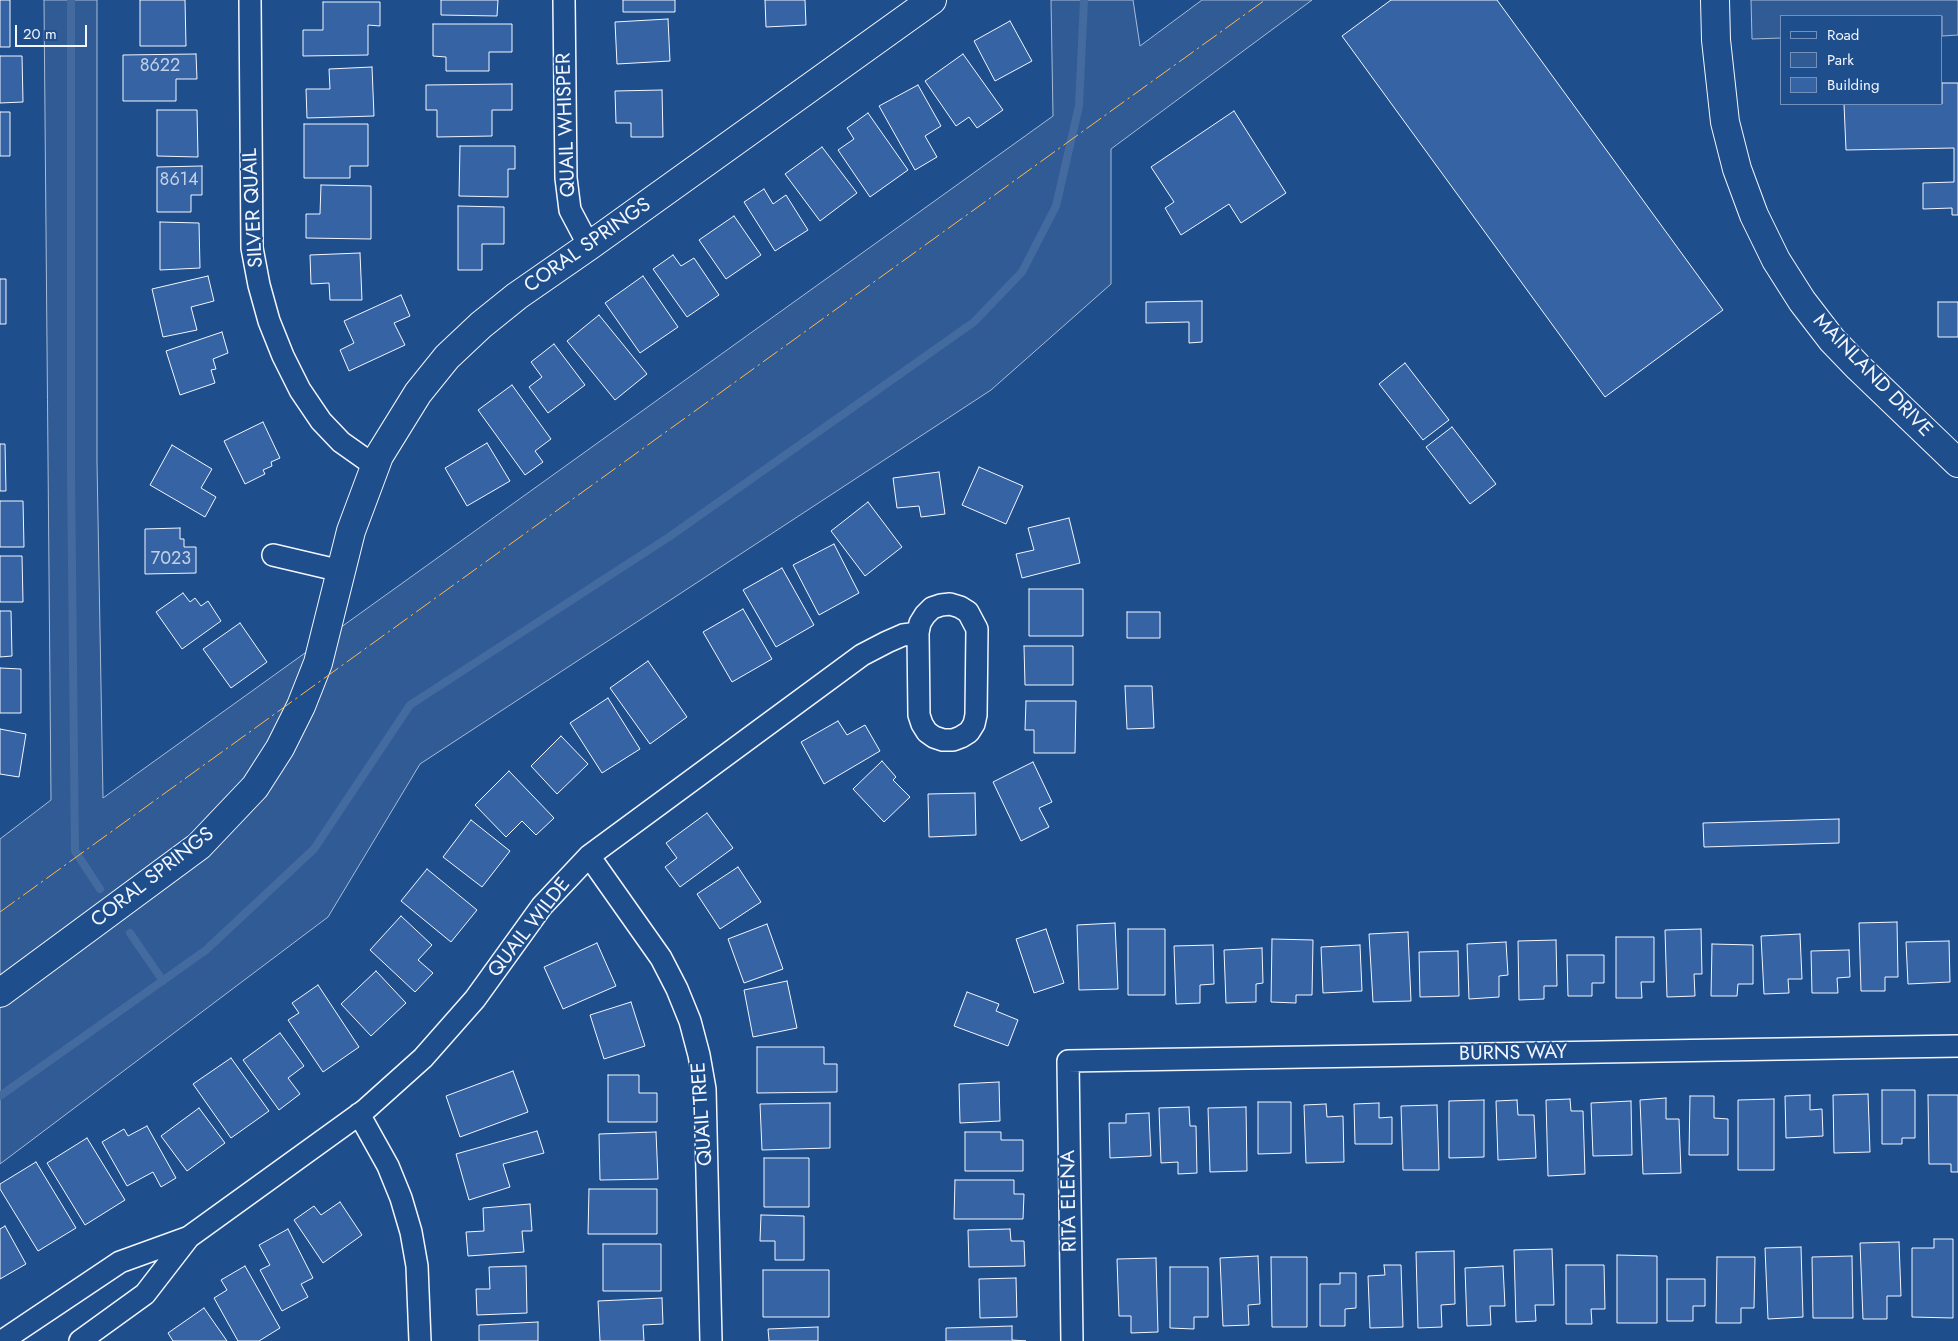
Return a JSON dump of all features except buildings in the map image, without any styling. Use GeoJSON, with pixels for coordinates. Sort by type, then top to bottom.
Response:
{"type":"FeatureCollection","features":[{"type":"Feature","properties":{"kind":"street","name":"SILVER QUAIL"},"geometry":{"type":"LineString","coordinates":[[250,0],[252,248],[259,285],[269,321],[283,356],[300,390],[321,422],[341,442],[375,466]]}},
{"type":"Feature","properties":{"kind":"street","name":"QUAIL WHISPER"},"geometry":{"type":"LineString","coordinates":[[564,0],[566,178],[570,210],[589,246]]}},
{"type":"Feature","properties":{"kind":"street","name":"MAINLAND DRIVE"},"geometry":{"type":"LineString","coordinates":[[1715,0],[1716,40],[1725,122],[1737,170],[1754,216],[1776,260],[1802,301],[1832,340],[1958,462]]}},
{"type":"Feature","properties":{"kind":"street","name":"CORAL SPRINGS"},"geometry":{"type":"LineString","coordinates":[[0,993],[200,846],[255,787],[280,748],[301,706],[318,663],[351,531],[375,466],[392,432],[418,393],[447,357],[480,325],[517,296],[589,246],[915,5]]}},
{"type":"Feature","properties":{"kind":"street"},"geometry":{"type":"LineString","coordinates":[[273,555],[341,571]]}},
{"type":"Feature","properties":{"kind":"street"},"geometry":{"type":"LineString","coordinates":[[950,604],[968,612],[977,628],[976,715],[974,724],[969,732],[953,740],[934,738],[927,732],[919,715],[918,633],[924,615],[932,608],[950,604]]}},
{"type":"Feature","properties":{"kind":"street","name":"QUAIL WILDE"},"geometry":{"type":"LineString","coordinates":[[2,1341],[120,1262],[189,1237],[358,1114],[423,1058],[449,1029],[475,999],[542,906],[589,856],[862,655],[887,642],[918,633]]}},
{"type":"Feature","properties":{"kind":"street","name":"QUAIL TREE"},"geometry":{"type":"LineString","coordinates":[[589,856],[660,958],[677,989],[690,1021],[699,1055],[705,1089],[711,1341]]}},
{"type":"Feature","properties":{"kind":"street","name":"BURNS WAY"},"geometry":{"type":"LineString","coordinates":[[1068,1061],[1958,1046]]}},
{"type":"Feature","properties":{"kind":"street","name":"RITA ELENA"},"geometry":{"type":"LineString","coordinates":[[1068,1061],[1072,1341]]}},
{"type":"Feature","properties":{"kind":"street"},"geometry":{"type":"LineString","coordinates":[[358,1114],[388,1166],[401,1198],[411,1232],[417,1266],[420,1341]]}},
{"type":"Feature","properties":{"kind":"street","name":"QUAIL WILDE"},"geometry":{"type":"LineString","coordinates":[[80,1341],[145,1294],[189,1237]]}},
{"type":"Feature","properties":{"kind":"green space"},"geometry":{"type":"Polygon","coordinates":[[[44,0],[97,0],[97,462],[103,798],[1053,116],[1051,0],[1133,0],[1140,46],[1202,0],[1312,0],[1111,149],[1111,284],[991,390],[420,764],[328,917],[0,1164],[0,839],[51,800],[44,0]]]}},
{"type":"Feature","properties":{"kind":"green space"},"geometry":{"type":"Polygon","coordinates":[[[1751,0],[1958,0],[1958,35],[1943,36],[1943,15],[1780,15],[1780,38],[1752,39],[1751,0]]]}},
{"type":"Feature","properties":{"kind":"waterway"},"geometry":{"type":"LineString","coordinates":[[71,0],[71,471],[75,851],[100,889]]}},
{"type":"Feature","properties":{"kind":"waterway"},"geometry":{"type":"LineString","coordinates":[[0,1096],[206,950],[314,849],[410,705],[669,537],[974,322],[1022,272],[1056,206],[1079,106],[1084,0]]}},
{"type":"Feature","properties":{"kind":"waterway"},"geometry":{"type":"LineString","coordinates":[[130,933],[163,981]]}},
{"type":"Feature","properties":{"kind":"power"},"geometry":{"type":"LineString","coordinates":[[0,912],[1265,0]]}}]}
